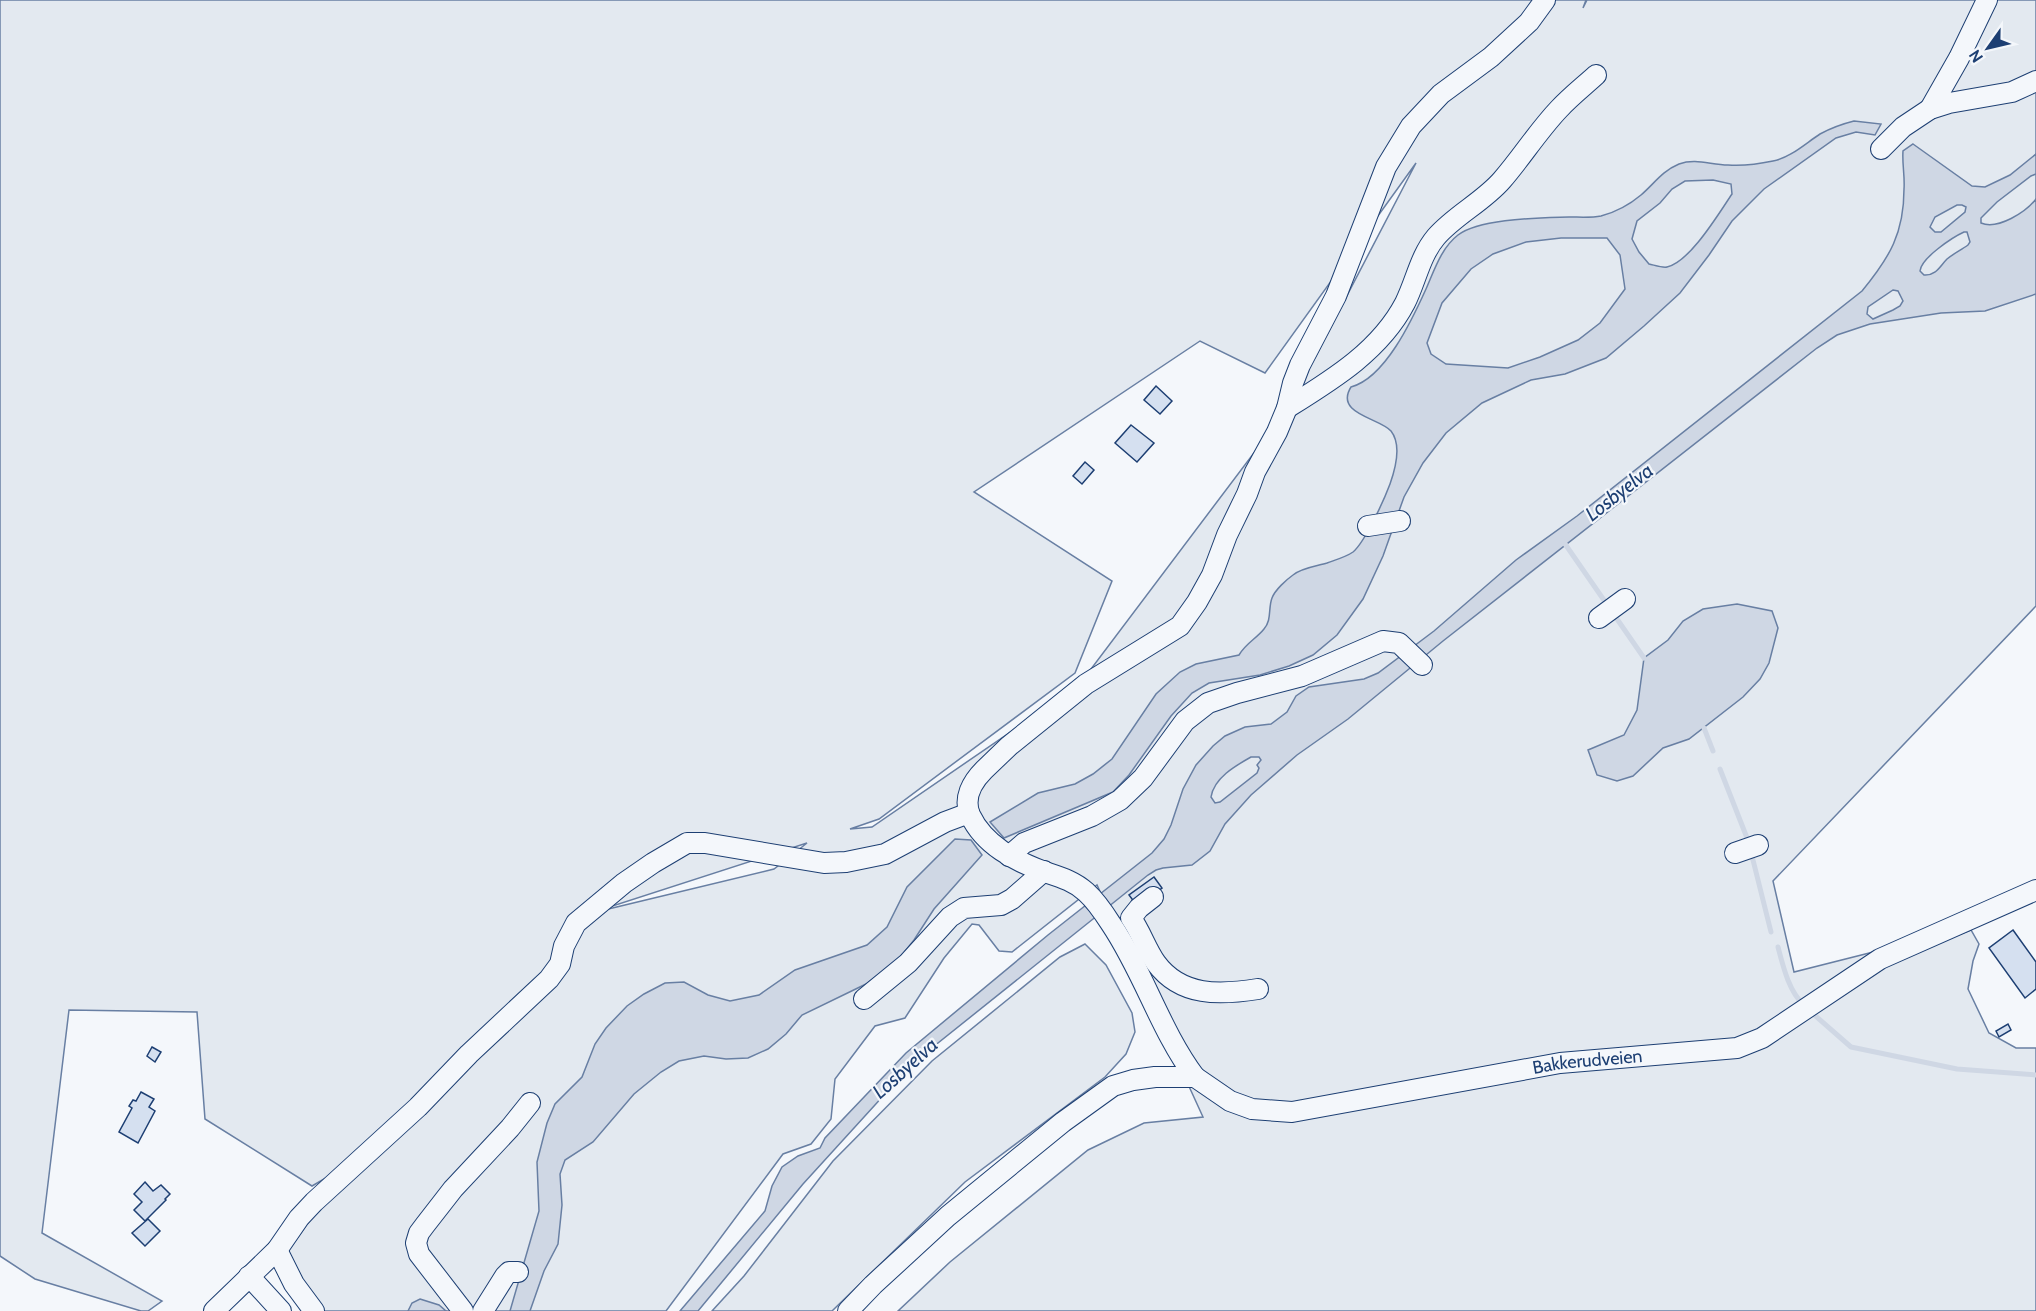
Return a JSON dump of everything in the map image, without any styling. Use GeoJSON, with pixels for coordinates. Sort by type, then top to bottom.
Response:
{"type":"FeatureCollection","features":[{"type":"Feature","properties":{"kind":"street"},"geometry":{"type":"LineString","coordinates":[[1195,1077],[1173,1044],[1138,969],[1113,926],[1092,898],[1068,880],[1009,856],[987,838],[969,813],[968,796],[976,778],[1009,746],[1086,684],[1180,626],[1212,575],[1227,535],[1287,408],[1300,365],[1336,296],[1386,166],[1411,126],[1441,94],[1491,57],[1529,22],[1545,0]]}},
{"type":"Feature","properties":{"kind":"street"},"geometry":{"type":"LineString","coordinates":[[1930,109],[1959,58],[1986,0]]}},
{"type":"Feature","properties":{"kind":"street"},"geometry":{"type":"LineString","coordinates":[[1287,408],[1330,381],[1359,359],[1388,329],[1405,303],[1423,258],[1435,238],[1500,182],[1560,108],[1596,75]]}},
{"type":"Feature","properties":{"kind":"street"},"geometry":{"type":"LineString","coordinates":[[1881,149],[1903,127],[1930,109],[1949,103],[2012,92],[2036,81]]}},
{"type":"Feature","properties":{"kind":"street"},"geometry":{"type":"LineString","coordinates":[[1368,526],[1400,521]]}},
{"type":"Feature","properties":{"kind":"street"},"geometry":{"type":"LineString","coordinates":[[1599,618],[1624,599]]}},
{"type":"Feature","properties":{"kind":"street"},"geometry":{"type":"LineString","coordinates":[[1009,856],[1024,843],[1092,816],[1120,800],[1143,778],[1185,721],[1208,704],[1237,693],[1302,676],[1383,641],[1395,641],[1422,665]]}},
{"type":"Feature","properties":{"kind":"street"},"geometry":{"type":"LineString","coordinates":[[214,1311],[277,1250],[299,1218],[314,1202],[418,1107],[469,1054],[549,979],[560,964],[564,946],[576,923],[624,883],[653,863],[687,843],[705,843],[824,863],[856,861],[885,854],[945,822],[969,813]]}},
{"type":"Feature","properties":{"kind":"street"},"geometry":{"type":"LineString","coordinates":[[1735,853],[1758,845]]}},
{"type":"Feature","properties":{"kind":"street"},"geometry":{"type":"LineString","coordinates":[[864,999],[908,963],[950,916],[964,908],[1000,905],[1024,890],[1044,871]]}},
{"type":"Feature","properties":{"kind":"street","name":"Bakkerudveien"},"geometry":{"type":"LineString","coordinates":[[1195,1077],[1230,1101],[1252,1109],[1292,1112],[1560,1063],[1737,1048],[1762,1038],[1880,959],[2036,890]]}},
{"type":"Feature","properties":{"kind":"street"},"geometry":{"type":"LineString","coordinates":[[1113,926],[1131,918],[1153,897]]}},
{"type":"Feature","properties":{"kind":"street"},"geometry":{"type":"LineString","coordinates":[[1131,918],[1156,962],[1168,976],[1181,985],[1227,994],[1258,989]]}},
{"type":"Feature","properties":{"kind":"street"},"geometry":{"type":"LineString","coordinates":[[848,1311],[948,1216],[1063,1122],[1113,1086],[1155,1077],[1195,1077]]}},
{"type":"Feature","properties":{"kind":"street"},"geometry":{"type":"LineString","coordinates":[[463,1311],[419,1254],[416,1243],[419,1233],[453,1190],[530,1103]]}},
{"type":"Feature","properties":{"kind":"street"},"geometry":{"type":"LineString","coordinates":[[277,1250],[294,1284],[314,1311]]}},
{"type":"Feature","properties":{"kind":"street"},"geometry":{"type":"LineString","coordinates":[[483,1311],[505,1276],[509,1272],[518,1272]]}},
{"type":"Feature","properties":{"kind":"street"},"geometry":{"type":"LineString","coordinates":[[249,1276],[281,1311]]}},
{"type":"Feature","properties":{"kind":"shaded area"},"geometry":{"type":"Polygon","coordinates":[[[0,0],[1586,0],[1583,8],[1587,0],[2036,0],[2036,606],[1773,881],[1794,972],[1889,948],[1950,938],[1971,930],[1979,944],[1968,989],[1989,1033],[2016,1048],[2036,1048],[2036,1311],[898,1311],[950,1262],[1088,1150],[1144,1123],[1203,1117],[1097,885],[1012,952],[999,951],[979,925],[972,924],[944,958],[905,1018],[875,1026],[835,1079],[831,1119],[811,1144],[783,1154],[666,1311],[320,1311],[285,1255],[350,1164],[312,1186],[205,1119],[197,1012],[69,1010],[42,1233],[162,1301],[148,1311],[141,1311],[35,1279],[0,1256],[0,0]],[[1416,163],[1265,373],[1200,341],[974,492],[1112,581],[1075,673],[879,819],[850,829],[872,827],[1079,685],[1290,405],[1416,163]],[[807,843],[600,910],[600,911],[774,869],[807,843]]]}},
{"type":"Feature","properties":{"kind":"shaded area"},"geometry":{"type":"Polygon","coordinates":[[[1085,944],[1106,965],[1132,1013],[1135,1032],[1126,1054],[1105,1077],[965,1182],[832,1311],[712,1311],[744,1276],[833,1161],[932,1061],[1060,957],[1085,944]]]}},
{"type":"Feature","properties":{"kind":"water"},"geometry":{"type":"Polygon","coordinates":[[[1854,121],[1881,124],[1875,135],[1856,132],[1836,138],[1764,189],[1732,221],[1680,293],[1606,358],[1565,374],[1531,380],[1482,403],[1446,433],[1423,463],[1404,497],[1383,556],[1363,599],[1337,635],[1313,655],[1289,666],[1260,675],[1209,683],[1192,693],[1171,716],[1129,775],[1113,792],[1004,838],[990,822],[1038,793],[1075,784],[1093,774],[1112,759],[1156,694],[1180,672],[1196,664],[1239,655],[1266,625],[1272,598],[1287,580],[1300,571],[1347,555],[1358,547],[1387,491],[1394,472],[1397,450],[1391,431],[1353,409],[1347,396],[1351,387],[1375,372],[1396,346],[1413,316],[1435,267],[1452,240],[1458,235],[1468,229],[1495,222],[1601,216],[1631,202],[1663,174],[1679,164],[1697,162],[1739,165],[1773,161],[1792,154],[1824,132],[1854,121]],[[1713,180],[1685,181],[1672,189],[1660,203],[1637,221],[1632,239],[1649,264],[1667,267],[1676,263],[1703,236],[1732,194],[1731,184],[1713,180]],[[1561,238],[1526,242],[1493,254],[1471,269],[1442,303],[1427,343],[1431,354],[1446,364],[1508,368],[1578,340],[1600,323],[1625,289],[1620,255],[1607,238],[1561,238]]]}},
{"type":"Feature","properties":{"kind":"water","name":"Losbyelva"},"geometry":{"type":"Polygon","coordinates":[[[1913,144],[1972,186],[1985,187],[2010,175],[2036,154],[2036,174],[1997,202],[1981,218],[1981,223],[1988,225],[2003,222],[2026,209],[2036,199],[2036,294],[1985,311],[1941,313],[1870,324],[1837,335],[1817,348],[1443,641],[1348,719],[1297,755],[1251,795],[1225,824],[1210,851],[1192,865],[1163,868],[1148,875],[923,1055],[803,1184],[698,1311],[680,1311],[765,1211],[772,1186],[782,1167],[798,1156],[820,1148],[825,1138],[906,1053],[1048,935],[1152,853],[1164,839],[1171,825],[1183,789],[1196,765],[1213,746],[1225,736],[1245,727],[1271,724],[1287,712],[1296,696],[1309,687],[1364,679],[1378,673],[1434,631],[1516,560],[1577,516],[1862,291],[1888,255],[1898,232],[1903,205],[1903,151],[1913,144]],[[1957,205],[1935,217],[1930,227],[1935,232],[1941,232],[1965,212],[1966,207],[1957,205]],[[1967,232],[1938,248],[1926,260],[1920,271],[1924,275],[1935,272],[1947,259],[1968,245],[1970,242],[1967,232]],[[1893,290],[1868,307],[1867,314],[1873,319],[1900,306],[1903,301],[1898,291],[1893,290]],[[1251,757],[1221,778],[1213,790],[1211,797],[1215,803],[1220,802],[1257,773],[1259,768],[1257,765],[1261,760],[1259,757],[1251,757]]]}},
{"type":"Feature","properties":{"kind":"water"},"geometry":{"type":"Polygon","coordinates":[[[1737,604],[1772,611],[1778,628],[1769,663],[1760,679],[1743,697],[1689,739],[1663,748],[1633,776],[1617,781],[1597,775],[1588,750],[1624,735],[1637,710],[1644,658],[1668,640],[1683,621],[1703,609],[1737,604]]]}},
{"type":"Feature","properties":{"kind":"water"},"geometry":{"type":"Polygon","coordinates":[[[955,839],[971,840],[982,855],[934,909],[898,960],[866,984],[802,1015],[786,1034],[768,1049],[748,1058],[726,1059],[704,1056],[679,1061],[634,1094],[593,1142],[565,1160],[560,1174],[562,1205],[558,1244],[544,1271],[530,1311],[510,1311],[539,1211],[537,1162],[547,1123],[555,1104],[582,1077],[595,1044],[606,1028],[627,1006],[665,983],[684,982],[708,995],[730,1001],[759,995],[795,970],[867,945],[887,927],[907,887],[955,839]]]}},
{"type":"Feature","properties":{"kind":"water"},"geometry":{"type":"Polygon","coordinates":[[[420,1299],[439,1305],[446,1311],[408,1311],[412,1303],[420,1299]]]}},
{"type":"Feature","properties":{"kind":"building"},"geometry":{"type":"Polygon","coordinates":[[[1156,386],[1172,401],[1160,414],[1144,400],[1156,386]]]}},
{"type":"Feature","properties":{"kind":"building"},"geometry":{"type":"Polygon","coordinates":[[[1131,425],[1154,443],[1137,462],[1115,443],[1131,425]]]}},
{"type":"Feature","properties":{"kind":"building"},"geometry":{"type":"Polygon","coordinates":[[[1085,462],[1094,470],[1082,484],[1073,476],[1085,462]]]}},
{"type":"Feature","properties":{"kind":"building"},"geometry":{"type":"Polygon","coordinates":[[[1154,877],[1162,888],[1135,903],[1129,895],[1154,877]]]}},
{"type":"Feature","properties":{"kind":"building"},"geometry":{"type":"Polygon","coordinates":[[[2013,930],[2036,962],[2036,989],[2025,998],[1989,948],[2013,930]]]}},
{"type":"Feature","properties":{"kind":"building"},"geometry":{"type":"Polygon","coordinates":[[[2008,1024],[2011,1030],[1999,1037],[1996,1031],[2008,1024]]]}},
{"type":"Feature","properties":{"kind":"building"},"geometry":{"type":"Polygon","coordinates":[[[152,1047],[161,1052],[155,1062],[147,1056],[152,1047]]]}},
{"type":"Feature","properties":{"kind":"building"},"geometry":{"type":"Polygon","coordinates":[[[141,1092],[154,1099],[149,1107],[155,1111],[138,1143],[119,1132],[132,1108],[129,1106],[133,1100],[136,1101],[141,1092]]]}},
{"type":"Feature","properties":{"kind":"building"},"geometry":{"type":"Polygon","coordinates":[[[145,1182],[153,1191],[161,1185],[170,1194],[145,1221],[134,1210],[142,1202],[134,1194],[145,1182]]]}},
{"type":"Feature","properties":{"kind":"building"},"geometry":{"type":"Polygon","coordinates":[[[148,1219],[160,1231],[145,1246],[132,1233],[148,1219]]]}},
{"type":"Feature","properties":{"kind":"waterway"},"geometry":{"type":"LineString","coordinates":[[1563,541],[1644,658]]}},
{"type":"Feature","properties":{"kind":"waterway"},"geometry":{"type":"LineString","coordinates":[[1704,728],[1713,751]]}},
{"type":"Feature","properties":{"kind":"waterway"},"geometry":{"type":"LineString","coordinates":[[1720,769],[1749,843]]}},
{"type":"Feature","properties":{"kind":"waterway"},"geometry":{"type":"LineString","coordinates":[[1751,852],[1771,932]]}},
{"type":"Feature","properties":{"kind":"waterway"},"geometry":{"type":"LineString","coordinates":[[1778,947],[1790,986],[1804,1005]]}},
{"type":"Feature","properties":{"kind":"waterway"},"geometry":{"type":"LineString","coordinates":[[1811,1012],[1851,1047],[1957,1069],[2036,1075]]}}]}
